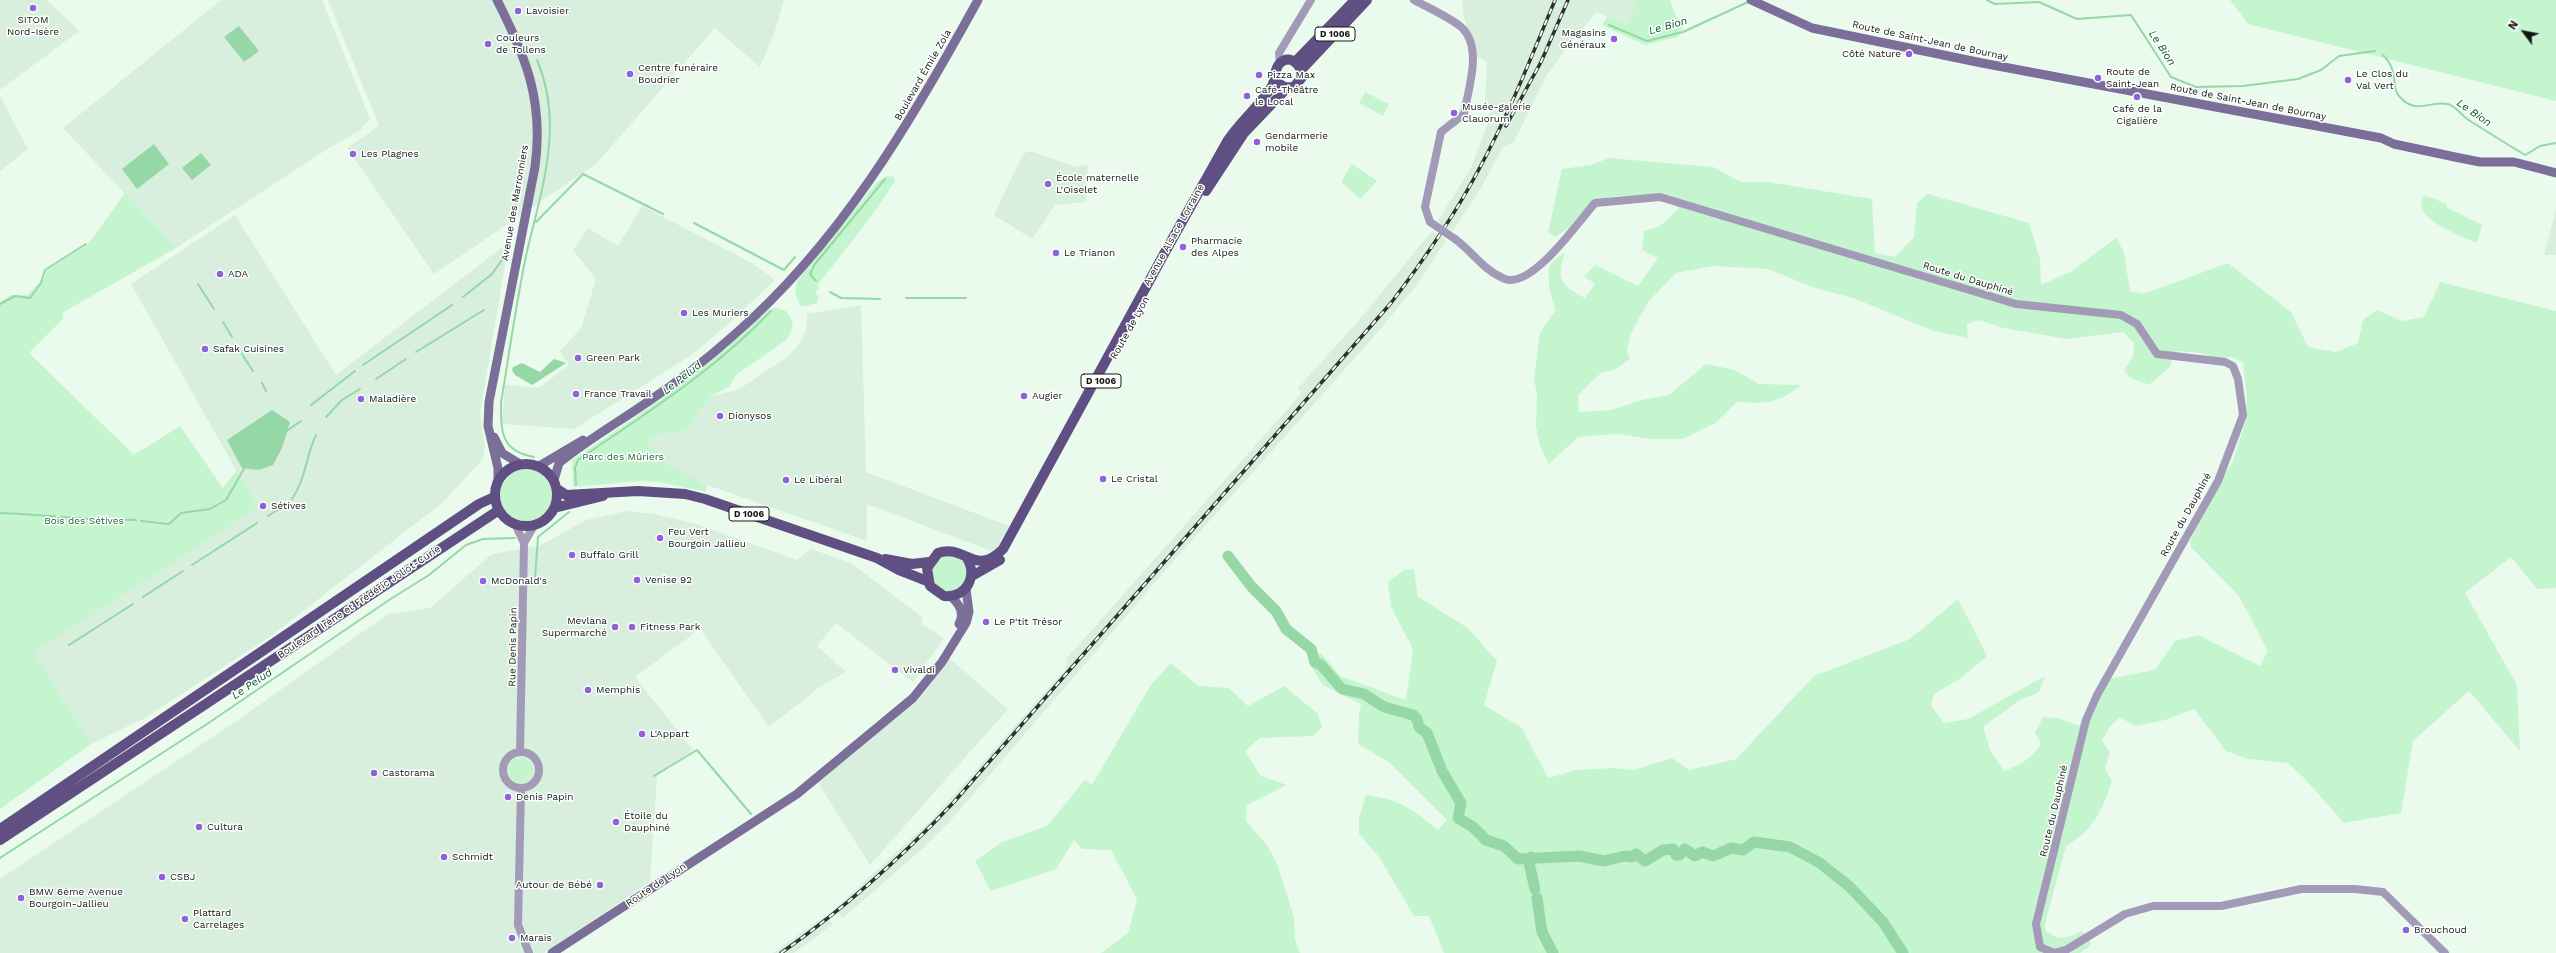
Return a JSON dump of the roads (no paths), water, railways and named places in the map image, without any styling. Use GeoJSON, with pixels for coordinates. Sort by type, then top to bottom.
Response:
{"type":"FeatureCollection","features":[{"type":"Feature","properties":{"kind":"main road","name":"Avenue des Marronniers"},"geometry":{"type":"LineString","coordinates":[[497,0],[524,56],[535,97],[538,129],[535,167],[492,380],[488,414],[488,426],[498,468],[498,481]]}},
{"type":"Feature","properties":{"kind":"main road","name":"Boulevard Émile Zola"},"geometry":{"type":"LineString","coordinates":[[599,434],[684,376],[764,307],[827,237],[885,160],[923,99],[978,0]]}},
{"type":"Feature","properties":{"kind":"main road","name":"D 1006"},"geometry":{"type":"LineString","coordinates":[[1292,63],[1355,0]]}},
{"type":"Feature","properties":{"kind":"main road","name":"D 1006"},"geometry":{"type":"LineString","coordinates":[[1292,63],[1367,0]]}},
{"type":"Feature","properties":{"kind":"main road","name":"Route de Saint-Jean de Bournay"},"geometry":{"type":"LineString","coordinates":[[1754,1],[1812,28],[1982,63],[2381,138],[2394,144],[2480,162],[2514,162],[2556,173]]}},
{"type":"Feature","properties":{"kind":"main road"},"geometry":{"type":"LineString","coordinates":[[1292,63],[1303,76],[1300,83],[1287,88],[1280,86],[1276,80],[1276,68],[1292,63]]}},
{"type":"Feature","properties":{"kind":"main road","name":"Avenue Alsace Lorraine"},"geometry":{"type":"LineString","coordinates":[[967,558],[988,560],[1002,549],[1210,170],[1246,115],[1266,95],[1276,80]]}},
{"type":"Feature","properties":{"kind":"main road","name":"Route de Lyon"},"geometry":{"type":"LineString","coordinates":[[972,576],[999,561],[1009,549],[1190,218],[1244,133],[1287,88]]}},
{"type":"Feature","properties":{"kind":"main road","name":"Avenue des Marronniers"},"geometry":{"type":"LineString","coordinates":[[488,414],[496,442],[502,453],[520,464]]}},
{"type":"Feature","properties":{"kind":"main road"},"geometry":{"type":"LineString","coordinates":[[599,434],[559,463],[555,485],[554,508],[543,521],[535,524],[515,524],[508,520],[499,510],[494,496],[498,481],[503,473],[520,464],[539,466],[572,445],[599,434]]}},
{"type":"Feature","properties":{"kind":"main road"},"geometry":{"type":"LineString","coordinates":[[539,466],[555,485]]}},
{"type":"Feature","properties":{"kind":"main road","name":"D 1006"},"geometry":{"type":"LineString","coordinates":[[555,485],[566,495],[600,491],[656,491],[705,499],[877,558],[912,564],[929,562]]}},
{"type":"Feature","properties":{"kind":"main road","name":"D 1006"},"geometry":{"type":"LineString","coordinates":[[554,508],[618,492]]}},
{"type":"Feature","properties":{"kind":"main road","name":"Boulevard Irène et Frédéric Joliot-Curie"},"geometry":{"type":"LineString","coordinates":[[0,829],[478,504],[494,496]]}},
{"type":"Feature","properties":{"kind":"main road","name":"Boulevard Irène et Frédéric Joliot-Curie"},"geometry":{"type":"LineString","coordinates":[[0,840],[499,510]]}},
{"type":"Feature","properties":{"kind":"main road"},"geometry":{"type":"LineString","coordinates":[[944,551],[956,551],[967,558],[972,576],[966,589],[969,612],[966,623],[942,662],[913,698],[796,794],[760,816],[899,704],[919,683],[945,647],[963,616],[960,607],[950,596],[934,590],[927,580],[927,568],[929,562],[933,557],[944,551]]}},
{"type":"Feature","properties":{"kind":"main road","name":"D 1006"},"geometry":{"type":"LineString","coordinates":[[877,558],[899,570],[927,580]]}},
{"type":"Feature","properties":{"kind":"main road"},"geometry":{"type":"LineString","coordinates":[[950,596],[966,589]]}},
{"type":"Feature","properties":{"kind":"main road","name":"Route de Lyon"},"geometry":{"type":"LineString","coordinates":[[552,953],[760,816]]}},
{"type":"Feature","properties":{"kind":"street"},"geometry":{"type":"LineString","coordinates":[[1292,63],[1287,43],[1311,0]]}},
{"type":"Feature","properties":{"kind":"street","name":"Route du Dauphiné"},"geometry":{"type":"LineString","coordinates":[[1414,0],[1460,26],[1466,34],[1474,57],[1464,114],[1440,132],[1425,207],[1430,222],[1455,239],[1487,269],[1506,280],[1524,278],[1537,269],[1595,203],[1660,196],[2016,304],[2121,315],[2137,324],[2157,354],[2225,362],[2233,366],[2238,379],[2243,415],[2218,480],[2099,691],[2086,720],[2036,924],[2040,947],[2054,953],[2066,950],[2125,914],[2153,906],[2221,906],[2301,889],[2355,888],[2383,892],[2444,953]]}},
{"type":"Feature","properties":{"kind":"street","name":"Rue Denis Papin"},"geometry":{"type":"LineString","coordinates":[[515,524],[524,543],[520,752]]}},
{"type":"Feature","properties":{"kind":"street","name":"Rue Denis Papin"},"geometry":{"type":"LineString","coordinates":[[524,543],[535,524]]}},
{"type":"Feature","properties":{"kind":"street"},"geometry":{"type":"LineString","coordinates":[[520,752],[535,758],[539,770],[534,783],[521,789],[510,785],[503,775],[502,769],[507,758],[520,752]]}},
{"type":"Feature","properties":{"kind":"street"},"geometry":{"type":"LineString","coordinates":[[521,789],[518,925],[529,953]]}},
{"type":"Feature","properties":{"kind":"waterway","name":"Le Bion"},"geometry":{"type":"LineString","coordinates":[[1987,0],[1995,4],[2039,2],[2077,19],[2131,15],[2171,77],[2196,87],[2243,86],[2298,79],[2321,70],[2339,56],[2375,51]]}},
{"type":"Feature","properties":{"kind":"waterway","name":"Le Bion"},"geometry":{"type":"LineString","coordinates":[[1609,25],[1647,41],[1683,32],[1748,2]]}},
{"type":"Feature","properties":{"kind":"waterway","name":"Le Bion"},"geometry":{"type":"LineString","coordinates":[[2383,55],[2391,67],[2396,92],[2405,102],[2417,106],[2441,103],[2451,105],[2467,119],[2525,155],[2540,146],[2556,143]]}},
{"type":"Feature","properties":{"kind":"waterway"},"geometry":{"type":"LineString","coordinates":[[534,457],[515,450],[505,439],[503,432],[501,403],[522,274],[548,158],[550,134],[549,109],[545,85],[537,60]]}},
{"type":"Feature","properties":{"kind":"waterway","name":"Le Pelud"},"geometry":{"type":"LineString","coordinates":[[536,222],[583,174],[663,214]]}},
{"type":"Feature","properties":{"kind":"waterway","name":"Le Pelud"},"geometry":{"type":"LineString","coordinates":[[810,274],[815,264],[885,179]]}},
{"type":"Feature","properties":{"kind":"waterway","name":"Le Pelud"},"geometry":{"type":"LineString","coordinates":[[694,223],[784,270],[795,257]]}},
{"type":"Feature","properties":{"kind":"waterway","name":"Le Pelud"},"geometry":{"type":"LineString","coordinates":[[0,304],[15,296],[30,298],[41,283],[45,270],[86,244]]}},
{"type":"Feature","properties":{"kind":"waterway","name":"Le Pelud"},"geometry":{"type":"LineString","coordinates":[[463,297],[492,274],[509,250]]}},
{"type":"Feature","properties":{"kind":"waterway","name":"Le Pelud"},"geometry":{"type":"LineString","coordinates":[[810,274],[816,281]]}},
{"type":"Feature","properties":{"kind":"waterway"},"geometry":{"type":"LineString","coordinates":[[198,284],[214,309]]}},
{"type":"Feature","properties":{"kind":"waterway","name":"Le Pelud"},"geometry":{"type":"LineString","coordinates":[[830,292],[841,298],[880,299]]}},
{"type":"Feature","properties":{"kind":"waterway","name":"Le Pelud"},"geometry":{"type":"LineString","coordinates":[[906,298],[966,298]]}},
{"type":"Feature","properties":{"kind":"waterway","name":"Le Pelud"},"geometry":{"type":"LineString","coordinates":[[363,365],[452,305]]}},
{"type":"Feature","properties":{"kind":"waterway"},"geometry":{"type":"LineString","coordinates":[[416,352],[484,310]]}},
{"type":"Feature","properties":{"kind":"waterway","name":"Le Pelud"},"geometry":{"type":"LineString","coordinates":[[576,485],[575,468],[578,460],[703,372],[749,333],[771,311]]}},
{"type":"Feature","properties":{"kind":"waterway"},"geometry":{"type":"LineString","coordinates":[[223,322],[232,337]]}},
{"type":"Feature","properties":{"kind":"waterway"},"geometry":{"type":"LineString","coordinates":[[240,351],[253,371]]}},
{"type":"Feature","properties":{"kind":"waterway"},"geometry":{"type":"LineString","coordinates":[[376,379],[406,359]]}},
{"type":"Feature","properties":{"kind":"waterway","name":"Le Pelud"},"geometry":{"type":"LineString","coordinates":[[311,405],[355,371]]}},
{"type":"Feature","properties":{"kind":"waterway"},"geometry":{"type":"LineString","coordinates":[[262,383],[266,391]]}},
{"type":"Feature","properties":{"kind":"waterway"},"geometry":{"type":"LineString","coordinates":[[326,417],[342,400],[360,389]]}},
{"type":"Feature","properties":{"kind":"waterway","name":"Le Pelud"},"geometry":{"type":"LineString","coordinates":[[285,432],[301,421]]}},
{"type":"Feature","properties":{"kind":"waterway"},"geometry":{"type":"LineString","coordinates":[[292,499],[301,483],[312,443],[316,435]]}},
{"type":"Feature","properties":{"kind":"waterway","name":"Le Pelud"},"geometry":{"type":"LineString","coordinates":[[141,521],[169,524],[181,513],[210,509],[226,500],[245,467]]}},
{"type":"Feature","properties":{"kind":"waterway"},"geometry":{"type":"LineString","coordinates":[[268,516],[282,507]]}},
{"type":"Feature","properties":{"kind":"waterway","name":"Le Pelud"},"geometry":{"type":"LineString","coordinates":[[535,579],[538,537],[569,512]]}},
{"type":"Feature","properties":{"kind":"waterway","name":"Le Pelud"},"geometry":{"type":"LineString","coordinates":[[0,513],[96,520],[136,520]]}},
{"type":"Feature","properties":{"kind":"waterway"},"geometry":{"type":"LineString","coordinates":[[192,565],[257,523]]}},
{"type":"Feature","properties":{"kind":"waterway","name":"Le Pelud"},"geometry":{"type":"LineString","coordinates":[[0,858],[207,724],[389,600],[429,575],[466,545],[483,539],[515,538]]}},
{"type":"Feature","properties":{"kind":"waterway"},"geometry":{"type":"LineString","coordinates":[[1228,556],[1251,586],[1276,611],[1286,629],[1311,649],[1315,662],[1321,665],[1342,689],[1364,694],[1384,707],[1413,715],[1417,719],[1419,727],[1427,733],[1442,771],[1461,803],[1458,818],[1473,827],[1486,840],[1504,846],[1518,859],[1579,856],[1604,861],[1625,856],[1632,857],[1636,854],[1645,861],[1663,850],[1673,849],[1676,855],[1679,855],[1685,849],[1695,856],[1702,852],[1713,856],[1731,848],[1743,850],[1754,842],[1790,847],[1820,863],[1850,887],[1883,922],[1903,953]]}},
{"type":"Feature","properties":{"kind":"waterway"},"geometry":{"type":"LineString","coordinates":[[143,597],[183,571]]}},
{"type":"Feature","properties":{"kind":"waterway"},"geometry":{"type":"LineString","coordinates":[[69,645],[133,604]]}},
{"type":"Feature","properties":{"kind":"waterway"},"geometry":{"type":"LineString","coordinates":[[654,776],[697,750],[751,814]]}},
{"type":"Feature","properties":{"kind":"waterway"},"geometry":{"type":"LineString","coordinates":[[1531,857],[1529,863],[1535,889]]}},
{"type":"Feature","properties":{"kind":"waterway"},"geometry":{"type":"LineString","coordinates":[[1537,898],[1542,932],[1553,953]]}},
{"type":"Feature","properties":{"kind":"railway"},"geometry":{"type":"LineString","coordinates":[[781,953],[805,936],[872,882],[914,843],[954,802],[1391,303],[1437,239],[1478,171],[1509,108],[1555,0]]}},
{"type":"Feature","properties":{"kind":"railway"},"geometry":{"type":"LineString","coordinates":[[1506,126],[1541,62],[1568,0]]}},
{"type":"Feature","properties":{"kind":"place","name":"SITOM Nord-Isère"},"geometry":{"type":"Point","coordinates":[33,8]}},
{"type":"Feature","properties":{"kind":"place","name":"Lavoisier"},"geometry":{"type":"Point","coordinates":[518,11]}},
{"type":"Feature","properties":{"kind":"place","name":"Magasins Généraux"},"geometry":{"type":"Point","coordinates":[1614,39]}},
{"type":"Feature","properties":{"kind":"place","name":"Couleurs de Tollens"},"geometry":{"type":"Point","coordinates":[488,44]}},
{"type":"Feature","properties":{"kind":"place","name":"Côté Nature"},"geometry":{"type":"Point","coordinates":[1909,54]}},
{"type":"Feature","properties":{"kind":"place","name":"Centre funéraire Boudrier"},"geometry":{"type":"Point","coordinates":[630,74]}},
{"type":"Feature","properties":{"kind":"place","name":"Pizza Max"},"geometry":{"type":"Point","coordinates":[1259,75]}},
{"type":"Feature","properties":{"kind":"place","name":"Route de Saint-Jean"},"geometry":{"type":"Point","coordinates":[2098,78]}},
{"type":"Feature","properties":{"kind":"place","name":"Le Clos du Val Vert"},"geometry":{"type":"Point","coordinates":[2348,80]}},
{"type":"Feature","properties":{"kind":"place","name":"Café-Théâtre le Local"},"geometry":{"type":"Point","coordinates":[1247,96]}},
{"type":"Feature","properties":{"kind":"place","name":"Café de la Cigalière"},"geometry":{"type":"Point","coordinates":[2137,97]}},
{"type":"Feature","properties":{"kind":"place","name":"Musée-galerie Clauorum"},"geometry":{"type":"Point","coordinates":[1454,113]}},
{"type":"Feature","properties":{"kind":"place","name":"Gendarmerie mobile"},"geometry":{"type":"Point","coordinates":[1257,142]}},
{"type":"Feature","properties":{"kind":"place","name":"Les Plagnes"},"geometry":{"type":"Point","coordinates":[353,154]}},
{"type":"Feature","properties":{"kind":"place","name":"École maternelle L'Oiselet"},"geometry":{"type":"Point","coordinates":[1048,184]}},
{"type":"Feature","properties":{"kind":"place","name":"Pharmacie des Alpes"},"geometry":{"type":"Point","coordinates":[1183,247]}},
{"type":"Feature","properties":{"kind":"place","name":"Le Trianon"},"geometry":{"type":"Point","coordinates":[1056,253]}},
{"type":"Feature","properties":{"kind":"place","name":"ADA"},"geometry":{"type":"Point","coordinates":[220,274]}},
{"type":"Feature","properties":{"kind":"place","name":"Les Muriers"},"geometry":{"type":"Point","coordinates":[684,313]}},
{"type":"Feature","properties":{"kind":"place","name":"Safak Cuisines"},"geometry":{"type":"Point","coordinates":[205,349]}},
{"type":"Feature","properties":{"kind":"place","name":"Green Park"},"geometry":{"type":"Point","coordinates":[578,358]}},
{"type":"Feature","properties":{"kind":"place","name":"France Travail"},"geometry":{"type":"Point","coordinates":[576,394]}},
{"type":"Feature","properties":{"kind":"place","name":"Augier"},"geometry":{"type":"Point","coordinates":[1024,396]}},
{"type":"Feature","properties":{"kind":"place","name":"Maladière"},"geometry":{"type":"Point","coordinates":[361,399]}},
{"type":"Feature","properties":{"kind":"place","name":"Dionysos"},"geometry":{"type":"Point","coordinates":[720,416]}},
{"type":"Feature","properties":{"kind":"place","name":"Le Cristal"},"geometry":{"type":"Point","coordinates":[1103,479]}},
{"type":"Feature","properties":{"kind":"place","name":"Le Libéral"},"geometry":{"type":"Point","coordinates":[786,480]}},
{"type":"Feature","properties":{"kind":"place","name":"Sétives"},"geometry":{"type":"Point","coordinates":[263,506]}},
{"type":"Feature","properties":{"kind":"place","name":"Feu Vert Bourgoin Jallieu"},"geometry":{"type":"Point","coordinates":[660,538]}},
{"type":"Feature","properties":{"kind":"place","name":"Buffalo Grill"},"geometry":{"type":"Point","coordinates":[572,555]}},
{"type":"Feature","properties":{"kind":"place","name":"Venise 92"},"geometry":{"type":"Point","coordinates":[637,580]}},
{"type":"Feature","properties":{"kind":"place","name":"McDonald's"},"geometry":{"type":"Point","coordinates":[483,581]}},
{"type":"Feature","properties":{"kind":"place","name":"Le P'tit Trésor"},"geometry":{"type":"Point","coordinates":[986,622]}},
{"type":"Feature","properties":{"kind":"place","name":"Mevlana Supermarché"},"geometry":{"type":"Point","coordinates":[615,627]}},
{"type":"Feature","properties":{"kind":"place","name":"Fitness Park"},"geometry":{"type":"Point","coordinates":[632,627]}},
{"type":"Feature","properties":{"kind":"place","name":"Vivaldi"},"geometry":{"type":"Point","coordinates":[895,670]}},
{"type":"Feature","properties":{"kind":"place","name":"Memphis"},"geometry":{"type":"Point","coordinates":[588,690]}},
{"type":"Feature","properties":{"kind":"place","name":"L'Appart"},"geometry":{"type":"Point","coordinates":[642,734]}},
{"type":"Feature","properties":{"kind":"place","name":"Castorama"},"geometry":{"type":"Point","coordinates":[374,773]}},
{"type":"Feature","properties":{"kind":"place","name":"Denis Papin"},"geometry":{"type":"Point","coordinates":[508,797]}},
{"type":"Feature","properties":{"kind":"place","name":"Étoile du Dauphiné"},"geometry":{"type":"Point","coordinates":[616,822]}},
{"type":"Feature","properties":{"kind":"place","name":"Cultura"},"geometry":{"type":"Point","coordinates":[199,827]}},
{"type":"Feature","properties":{"kind":"place","name":"Schmidt"},"geometry":{"type":"Point","coordinates":[444,857]}},
{"type":"Feature","properties":{"kind":"place","name":"CSBJ"},"geometry":{"type":"Point","coordinates":[162,877]}},
{"type":"Feature","properties":{"kind":"place","name":"Autour de Bébé"},"geometry":{"type":"Point","coordinates":[600,885]}},
{"type":"Feature","properties":{"kind":"place","name":"BMW 6ème Avenue Bourgoin-Jallieu"},"geometry":{"type":"Point","coordinates":[21,898]}},
{"type":"Feature","properties":{"kind":"place","name":"Plattard Carrelages"},"geometry":{"type":"Point","coordinates":[185,919]}},
{"type":"Feature","properties":{"kind":"place","name":"Brouchoud"},"geometry":{"type":"Point","coordinates":[2406,930]}},
{"type":"Feature","properties":{"kind":"place","name":"Marais"},"geometry":{"type":"Point","coordinates":[512,938]}},
{"type":"Feature","properties":{"kind":"park label","name":"Parc des Mûriers"},"geometry":{"type":"Point","coordinates":[623,457]}},
{"type":"Feature","properties":{"kind":"park label","name":"Bois des Sétives"},"geometry":{"type":"Point","coordinates":[84,521]}}]}
